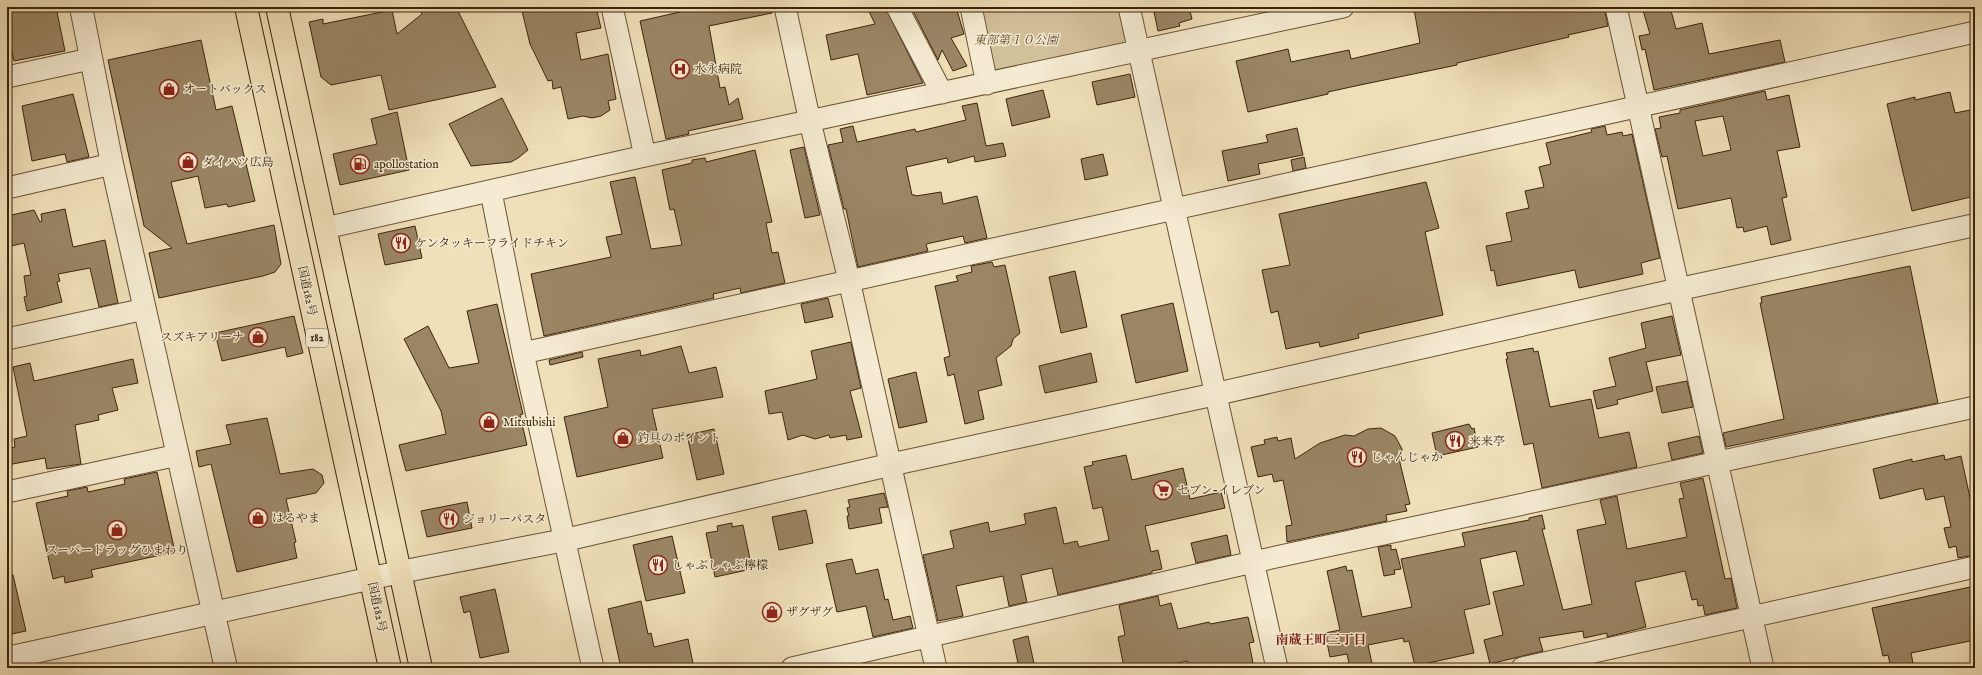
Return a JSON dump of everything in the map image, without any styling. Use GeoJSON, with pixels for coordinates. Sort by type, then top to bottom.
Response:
{"type":"FeatureCollection","features":[{"type":"Feature","properties":{"kind":"highway","name":"国道182号"},"geometry":{"type":"LineString","coordinates":[[246,7],[390,668]]}},
{"type":"Feature","properties":{"kind":"highway"},"geometry":{"type":"LineString","coordinates":[[277,7],[421,668]]}},
{"type":"Feature","properties":{"kind":"street"},"geometry":{"type":"LineString","coordinates":[[81,7],[90,59],[112,164],[215,613],[226,668]]}},
{"type":"Feature","properties":{"kind":"street"},"geometry":{"type":"LineString","coordinates":[[612,7],[645,156]]}},
{"type":"Feature","properties":{"kind":"street"},"geometry":{"type":"LineString","coordinates":[[786,7],[810,122],[849,280],[889,465],[936,668]]}},
{"type":"Feature","properties":{"kind":"street"},"geometry":{"type":"LineString","coordinates":[[898,7],[942,93]]}},
{"type":"Feature","properties":{"kind":"street"},"geometry":{"type":"LineString","coordinates":[[971,7],[987,84]]}},
{"type":"Feature","properties":{"kind":"street"},"geometry":{"type":"LineString","coordinates":[[1129,7],[1277,668]]}},
{"type":"Feature","properties":{"kind":"street"},"geometry":{"type":"LineString","coordinates":[[325,228],[491,192],[645,156],[1343,7]]}},
{"type":"Feature","properties":{"kind":"street"},"geometry":{"type":"LineString","coordinates":[[1616,7],[1637,108],[1680,289],[1763,668]]}},
{"type":"Feature","properties":{"kind":"street"},"geometry":{"type":"LineString","coordinates":[[523,353],[849,280],[1637,108],[1975,32]]}},
{"type":"Feature","properties":{"kind":"street"},"geometry":{"type":"LineString","coordinates":[[7,77],[90,59]]}},
{"type":"Feature","properties":{"kind":"street"},"geometry":{"type":"LineString","coordinates":[[7,188],[112,164]]}},
{"type":"Feature","properties":{"kind":"street"},"geometry":{"type":"LineString","coordinates":[[491,192],[523,353],[594,668]]}},
{"type":"Feature","properties":{"kind":"street"},"geometry":{"type":"LineString","coordinates":[[7,658],[370,578],[565,540],[889,465],[1216,394],[1680,289],[1975,225]]}},
{"type":"Feature","properties":{"kind":"street"},"geometry":{"type":"LineString","coordinates":[[7,340],[145,309]]}},
{"type":"Feature","properties":{"kind":"street"},"geometry":{"type":"LineString","coordinates":[[792,668],[1253,562],[1975,407]]}},
{"type":"Feature","properties":{"kind":"street"},"geometry":{"type":"LineString","coordinates":[[7,492],[178,455]]}},
{"type":"Feature","properties":{"kind":"street"},"geometry":{"type":"LineString","coordinates":[[1522,668],[1975,567]]}},
{"type":"Feature","properties":{"kind":"green space","name":"東部第１０公園"},"geometry":{"type":"Polygon","coordinates":[[[975,7],[1125,7],[1135,48],[990,80],[975,7]]]}},
{"type":"Feature","properties":{"kind":"building"},"geometry":{"type":"Polygon","coordinates":[[[7,7],[56,7],[65,51],[14,61],[11,48],[7,49],[7,7]]]}},
{"type":"Feature","properties":{"kind":"building"},"geometry":{"type":"Polygon","coordinates":[[[418,7],[456,7],[496,87],[389,110],[381,75],[331,85],[321,77],[309,22],[323,19],[323,24],[392,10],[397,34],[422,14],[418,7]]]}},
{"type":"Feature","properties":{"kind":"building"},"geometry":{"type":"Polygon","coordinates":[[[521,7],[596,7],[601,28],[576,33],[581,60],[608,54],[616,99],[608,101],[610,110],[601,116],[592,118],[583,116],[568,119],[561,87],[553,89],[552,80],[548,81],[530,44],[521,7]]]}},
{"type":"Feature","properties":{"kind":"building"},"geometry":{"type":"Polygon","coordinates":[[[679,7],[771,7],[772,13],[709,26],[720,88],[725,87],[729,105],[738,98],[743,119],[688,131],[689,134],[666,139],[640,21],[680,12],[679,7]]]}},
{"type":"Feature","properties":{"kind":"building"},"geometry":{"type":"Polygon","coordinates":[[[867,7],[885,7],[923,83],[867,95],[858,54],[831,60],[826,35],[875,24],[867,7]]]}},
{"type":"Feature","properties":{"kind":"building"},"geometry":{"type":"Polygon","coordinates":[[[911,7],[956,7],[964,34],[951,38],[967,66],[953,71],[942,50],[938,60],[911,7]]]}},
{"type":"Feature","properties":{"kind":"building"},"geometry":{"type":"Polygon","coordinates":[[[1153,7],[1189,7],[1192,19],[1179,23],[1180,26],[1158,31],[1153,7]]]}},
{"type":"Feature","properties":{"kind":"building"},"geometry":{"type":"Polygon","coordinates":[[[1424,7],[1604,7],[1608,26],[1568,35],[1569,37],[1457,63],[1457,65],[1328,92],[1328,94],[1248,112],[1236,61],[1288,49],[1291,62],[1349,50],[1351,59],[1420,43],[1414,9],[1424,7]]]}},
{"type":"Feature","properties":{"kind":"building"},"geometry":{"type":"Polygon","coordinates":[[[1642,7],[1670,7],[1676,29],[1702,23],[1709,54],[1780,40],[1785,62],[1654,90],[1645,49],[1642,50],[1639,36],[1650,34],[1642,7]]]}},
{"type":"Feature","properties":{"kind":"building"},"geometry":{"type":"Polygon","coordinates":[[[201,40],[216,110],[232,106],[255,201],[228,207],[227,204],[205,208],[198,176],[171,182],[187,244],[274,225],[281,264],[275,272],[263,276],[159,298],[149,253],[172,248],[144,226],[108,60],[201,40]]]}},
{"type":"Feature","properties":{"kind":"building"},"geometry":{"type":"Polygon","coordinates":[[[1130,74],[1135,97],[1097,105],[1092,82],[1130,74]]]}},
{"type":"Feature","properties":{"kind":"building"},"geometry":{"type":"Polygon","coordinates":[[[1043,90],[1050,117],[1012,126],[1006,99],[1043,90]]]}},
{"type":"Feature","properties":{"kind":"building"},"geometry":{"type":"Polygon","coordinates":[[[1765,91],[1767,100],[1789,95],[1800,147],[1777,151],[1787,197],[1782,198],[1791,240],[1771,245],[1767,226],[1744,232],[1743,227],[1737,228],[1731,198],[1678,209],[1667,156],[1662,157],[1655,129],[1661,128],[1659,117],[1680,113],[1680,110],[1765,91]],[[1723,116],[1695,121],[1703,156],[1731,150],[1723,116]]]}},
{"type":"Feature","properties":{"kind":"building"},"geometry":{"type":"Polygon","coordinates":[[[1950,92],[1955,113],[1975,109],[1975,196],[1912,211],[1887,104],[1915,97],[1915,100],[1950,92]]]}},
{"type":"Feature","properties":{"kind":"building"},"geometry":{"type":"Polygon","coordinates":[[[73,94],[89,157],[67,162],[65,154],[32,161],[22,106],[73,94]]]}},
{"type":"Feature","properties":{"kind":"building"},"geometry":{"type":"Polygon","coordinates":[[[502,98],[528,150],[511,162],[471,166],[449,124],[502,98]]]}},
{"type":"Feature","properties":{"kind":"building"},"geometry":{"type":"Polygon","coordinates":[[[977,103],[986,146],[1003,143],[1006,156],[975,162],[974,156],[948,163],[947,158],[906,167],[912,195],[916,196],[941,192],[943,204],[977,196],[987,238],[965,243],[963,236],[926,244],[928,251],[858,267],[846,209],[844,209],[828,145],[843,142],[840,129],[853,126],[857,142],[915,129],[916,132],[966,120],[962,106],[977,103]]]}},
{"type":"Feature","properties":{"kind":"building"},"geometry":{"type":"Polygon","coordinates":[[[397,112],[409,170],[340,185],[333,154],[377,144],[371,119],[397,112]]]}},
{"type":"Feature","properties":{"kind":"building"},"geometry":{"type":"Polygon","coordinates":[[[1605,126],[1607,135],[1622,132],[1623,136],[1632,134],[1660,258],[1641,263],[1643,274],[1579,288],[1575,270],[1497,286],[1494,270],[1491,271],[1486,246],[1512,241],[1506,213],[1529,208],[1525,191],[1544,187],[1539,167],[1551,164],[1546,143],[1592,132],[1591,129],[1605,126]]]}},
{"type":"Feature","properties":{"kind":"building"},"geometry":{"type":"Polygon","coordinates":[[[1297,128],[1303,155],[1258,164],[1260,174],[1228,181],[1222,151],[1268,142],[1266,135],[1297,128]]]}},
{"type":"Feature","properties":{"kind":"building"},"geometry":{"type":"Polygon","coordinates":[[[804,147],[820,215],[805,218],[790,150],[804,147]]]}},
{"type":"Feature","properties":{"kind":"building"},"geometry":{"type":"Polygon","coordinates":[[[755,150],[772,222],[766,223],[772,253],[778,252],[785,283],[741,293],[740,288],[713,294],[714,298],[544,336],[531,274],[611,257],[606,237],[622,234],[610,182],[635,177],[651,249],[682,245],[674,209],[670,210],[662,170],[692,163],[692,160],[705,158],[706,162],[755,150]]]}},
{"type":"Feature","properties":{"kind":"building"},"geometry":{"type":"Polygon","coordinates":[[[1103,154],[1108,175],[1085,180],[1081,159],[1103,154]]]}},
{"type":"Feature","properties":{"kind":"building"},"geometry":{"type":"Polygon","coordinates":[[[1304,157],[1306,168],[1293,171],[1291,160],[1304,157]]]}},
{"type":"Feature","properties":{"kind":"building"},"geometry":{"type":"Polygon","coordinates":[[[1426,182],[1439,228],[1425,232],[1443,315],[1358,334],[1359,338],[1320,347],[1319,342],[1286,349],[1278,311],[1271,313],[1262,270],[1290,265],[1279,214],[1426,182]]]}},
{"type":"Feature","properties":{"kind":"building"},"geometry":{"type":"Polygon","coordinates":[[[65,209],[73,247],[105,240],[118,303],[99,307],[90,268],[58,274],[60,281],[57,282],[62,302],[27,311],[24,297],[27,296],[24,276],[31,275],[24,243],[7,247],[7,216],[34,210],[40,222],[42,221],[41,214],[65,209]]]}},
{"type":"Feature","properties":{"kind":"building"},"geometry":{"type":"Polygon","coordinates":[[[415,226],[422,258],[385,265],[378,234],[415,226]]]}},
{"type":"Feature","properties":{"kind":"building"},"geometry":{"type":"Polygon","coordinates":[[[992,262],[994,267],[1005,265],[1020,333],[1013,339],[1011,346],[996,358],[1002,385],[978,391],[984,419],[965,424],[954,374],[948,376],[944,358],[950,356],[935,286],[958,281],[956,276],[972,272],[971,266],[992,262]]]}},
{"type":"Feature","properties":{"kind":"building"},"geometry":{"type":"Polygon","coordinates":[[[1910,266],[1938,403],[1726,447],[1723,433],[1784,419],[1760,303],[1762,303],[1761,297],[1910,266]]]}},
{"type":"Feature","properties":{"kind":"building"},"geometry":{"type":"Polygon","coordinates":[[[1075,271],[1087,327],[1061,333],[1049,277],[1075,271]]]}},
{"type":"Feature","properties":{"kind":"building"},"geometry":{"type":"Polygon","coordinates":[[[828,298],[833,317],[805,323],[801,304],[828,298]]]}},
{"type":"Feature","properties":{"kind":"building"},"geometry":{"type":"Polygon","coordinates":[[[1173,303],[1188,371],[1136,383],[1121,315],[1173,303]]]}},
{"type":"Feature","properties":{"kind":"building"},"geometry":{"type":"Polygon","coordinates":[[[497,304],[523,414],[520,415],[527,445],[406,471],[399,445],[446,434],[441,411],[404,339],[428,326],[449,368],[479,363],[467,311],[497,304]]]}},
{"type":"Feature","properties":{"kind":"building"},"geometry":{"type":"Polygon","coordinates":[[[294,316],[303,353],[287,357],[285,347],[222,361],[215,333],[294,316]]]}},
{"type":"Feature","properties":{"kind":"building"},"geometry":{"type":"Polygon","coordinates":[[[1672,316],[1681,355],[1646,362],[1653,391],[1617,400],[1618,404],[1597,409],[1593,391],[1616,386],[1609,358],[1646,348],[1641,323],[1672,316]]]}},
{"type":"Feature","properties":{"kind":"building"},"geometry":{"type":"Polygon","coordinates":[[[851,342],[861,388],[850,391],[862,437],[847,440],[846,435],[830,438],[829,435],[815,439],[803,435],[788,440],[782,412],[769,414],[765,391],[817,379],[811,351],[851,342]]]}},
{"type":"Feature","properties":{"kind":"building"},"geometry":{"type":"Polygon","coordinates":[[[681,346],[689,373],[716,367],[723,397],[652,409],[663,458],[577,477],[564,417],[608,407],[598,359],[640,350],[641,356],[681,346]]]}},
{"type":"Feature","properties":{"kind":"building"},"geometry":{"type":"Polygon","coordinates":[[[1533,348],[1534,352],[1538,351],[1550,407],[1591,399],[1599,438],[1629,432],[1637,467],[1542,488],[1533,443],[1524,445],[1506,359],[1508,359],[1506,353],[1533,348]]]}},
{"type":"Feature","properties":{"kind":"building"},"geometry":{"type":"Polygon","coordinates":[[[582,352],[583,357],[550,365],[549,360],[582,352]]]}},
{"type":"Feature","properties":{"kind":"building"},"geometry":{"type":"Polygon","coordinates":[[[1091,353],[1097,382],[1045,393],[1039,366],[1091,353]]]}},
{"type":"Feature","properties":{"kind":"building"},"geometry":{"type":"Polygon","coordinates":[[[133,359],[138,383],[112,388],[118,410],[98,415],[99,420],[75,425],[81,464],[47,469],[45,458],[7,465],[7,449],[15,447],[14,439],[27,436],[13,367],[30,363],[34,381],[133,359]]]}},
{"type":"Feature","properties":{"kind":"building"},"geometry":{"type":"Polygon","coordinates":[[[916,372],[927,422],[899,428],[888,379],[916,372]]]}},
{"type":"Feature","properties":{"kind":"building"},"geometry":{"type":"Polygon","coordinates":[[[1687,381],[1693,407],[1662,413],[1656,387],[1687,381]]]}},
{"type":"Feature","properties":{"kind":"building"},"geometry":{"type":"Polygon","coordinates":[[[267,418],[280,474],[313,469],[322,475],[324,483],[316,493],[286,499],[296,542],[294,543],[297,558],[237,572],[211,464],[199,467],[196,451],[231,444],[226,425],[267,418]]]}},
{"type":"Feature","properties":{"kind":"building"},"geometry":{"type":"Polygon","coordinates":[[[1469,424],[1472,429],[1474,428],[1478,447],[1437,456],[1432,433],[1469,424]]]}},
{"type":"Feature","properties":{"kind":"building"},"geometry":{"type":"Polygon","coordinates":[[[1381,428],[1395,436],[1402,449],[1400,463],[1410,504],[1405,505],[1407,511],[1386,515],[1387,521],[1287,542],[1286,526],[1292,525],[1283,480],[1274,482],[1272,474],[1258,477],[1251,447],[1265,444],[1264,440],[1277,437],[1278,441],[1291,438],[1295,459],[1320,443],[1345,435],[1354,436],[1368,429],[1381,428]]]}},
{"type":"Feature","properties":{"kind":"building"},"geometry":{"type":"Polygon","coordinates":[[[714,429],[724,474],[697,480],[687,435],[714,429]]]}},
{"type":"Feature","properties":{"kind":"building"},"geometry":{"type":"Polygon","coordinates":[[[1699,436],[1703,453],[1672,460],[1668,443],[1699,436]]]}},
{"type":"Feature","properties":{"kind":"building"},"geometry":{"type":"Polygon","coordinates":[[[1126,455],[1132,480],[1183,468],[1190,499],[1221,492],[1225,508],[1145,526],[1151,552],[1158,550],[1162,569],[1152,571],[1152,573],[1058,595],[1052,568],[1021,575],[1027,602],[1009,606],[1003,576],[956,586],[963,616],[938,621],[923,555],[954,548],[950,531],[988,522],[990,532],[1026,524],[1024,514],[1056,507],[1064,544],[1077,541],[1079,547],[1109,540],[1102,507],[1093,509],[1084,467],[1093,465],[1092,462],[1126,455]]]}},
{"type":"Feature","properties":{"kind":"building"},"geometry":{"type":"Polygon","coordinates":[[[1944,455],[1945,460],[1961,456],[1975,521],[1975,555],[1958,558],[1956,546],[1949,548],[1944,528],[1951,527],[1944,496],[1926,500],[1923,488],[1880,499],[1873,469],[1912,459],[1912,462],[1944,455]]]}},
{"type":"Feature","properties":{"kind":"building"},"geometry":{"type":"Polygon","coordinates":[[[157,472],[175,552],[91,570],[93,577],[65,583],[64,576],[53,579],[36,503],[68,496],[67,491],[87,487],[88,492],[125,484],[124,479],[157,472]]]}},
{"type":"Feature","properties":{"kind":"building"},"geometry":{"type":"Polygon","coordinates":[[[1703,478],[1725,579],[1731,578],[1737,608],[1705,615],[1703,605],[1698,606],[1697,599],[1692,600],[1685,571],[1635,582],[1646,627],[1607,637],[1607,633],[1584,638],[1583,631],[1539,638],[1543,651],[1490,664],[1484,640],[1503,635],[1493,592],[1524,585],[1516,551],[1480,559],[1490,604],[1464,610],[1474,653],[1415,666],[1409,641],[1404,642],[1403,638],[1368,645],[1373,668],[1350,668],[1347,654],[1330,657],[1325,633],[1340,630],[1327,571],[1346,566],[1347,571],[1352,570],[1362,617],[1412,607],[1401,559],[1465,546],[1462,533],[1529,520],[1529,518],[1542,515],[1545,529],[1542,529],[1563,610],[1592,604],[1577,530],[1606,524],[1600,500],[1617,496],[1627,549],[1687,537],[1679,499],[1684,498],[1680,483],[1703,478]]]}},
{"type":"Feature","properties":{"kind":"building"},"geometry":{"type":"Polygon","coordinates":[[[884,493],[888,507],[879,508],[882,523],[849,529],[847,516],[849,516],[847,508],[850,507],[848,500],[884,493]]]}},
{"type":"Feature","properties":{"kind":"building"},"geometry":{"type":"Polygon","coordinates":[[[467,502],[472,528],[427,537],[421,511],[467,502]]]}},
{"type":"Feature","properties":{"kind":"building"},"geometry":{"type":"Polygon","coordinates":[[[806,510],[813,543],[779,550],[772,517],[806,510]]]}},
{"type":"Feature","properties":{"kind":"building"},"geometry":{"type":"Polygon","coordinates":[[[732,523],[732,527],[743,525],[752,569],[715,577],[706,533],[718,531],[717,526],[732,523]]]}},
{"type":"Feature","properties":{"kind":"building"},"geometry":{"type":"Polygon","coordinates":[[[1227,535],[1231,555],[1196,563],[1191,543],[1227,535]]]}},
{"type":"Feature","properties":{"kind":"building"},"geometry":{"type":"Polygon","coordinates":[[[672,536],[685,593],[646,601],[633,545],[672,536]]]}},
{"type":"Feature","properties":{"kind":"building"},"geometry":{"type":"Polygon","coordinates":[[[1391,545],[1391,550],[1396,549],[1401,569],[1394,570],[1395,574],[1384,576],[1378,547],[1391,545]]]}},
{"type":"Feature","properties":{"kind":"building"},"geometry":{"type":"Polygon","coordinates":[[[852,559],[856,574],[878,569],[885,600],[888,599],[893,620],[910,616],[913,628],[873,637],[866,606],[837,612],[826,564],[852,559]]]}},
{"type":"Feature","properties":{"kind":"building"},"geometry":{"type":"Polygon","coordinates":[[[7,575],[13,575],[26,631],[7,635],[7,575]]]}},
{"type":"Feature","properties":{"kind":"building"},"geometry":{"type":"Polygon","coordinates":[[[1975,586],[1975,640],[1911,653],[1914,668],[1891,668],[1888,655],[1883,656],[1872,608],[1975,586]]]}},
{"type":"Feature","properties":{"kind":"building"},"geometry":{"type":"Polygon","coordinates":[[[495,589],[509,652],[480,658],[470,611],[464,613],[460,597],[495,589]]]}},
{"type":"Feature","properties":{"kind":"building"},"geometry":{"type":"Polygon","coordinates":[[[1158,596],[1160,606],[1171,603],[1178,629],[1209,622],[1210,624],[1248,617],[1254,642],[1249,643],[1254,668],[1189,668],[1187,661],[1156,668],[1124,668],[1118,637],[1125,635],[1119,605],[1158,596]]]}},
{"type":"Feature","properties":{"kind":"building"},"geometry":{"type":"Polygon","coordinates":[[[641,601],[648,634],[651,633],[654,647],[688,639],[694,668],[621,668],[608,609],[641,601]]]}},
{"type":"Feature","properties":{"kind":"building"},"geometry":{"type":"Polygon","coordinates":[[[1028,636],[1035,668],[1019,668],[1013,640],[1028,636]]]}},
{"type":"Feature","properties":{"kind":"place","name":"水永病院"},"geometry":{"type":"Point","coordinates":[680,69]}},
{"type":"Feature","properties":{"kind":"place","name":"オートバックス"},"geometry":{"type":"Point","coordinates":[169,89]}},
{"type":"Feature","properties":{"kind":"place","name":"ダイハツ広島"},"geometry":{"type":"Point","coordinates":[188,162]}},
{"type":"Feature","properties":{"kind":"place","name":"apollostation"},"geometry":{"type":"Point","coordinates":[360,164]}},
{"type":"Feature","properties":{"kind":"place","name":"ケンタッキーフライドチキン"},"geometry":{"type":"Point","coordinates":[401,243]}},
{"type":"Feature","properties":{"kind":"place","name":"スズキアリーナ"},"geometry":{"type":"Point","coordinates":[258,337]}},
{"type":"Feature","properties":{"kind":"place","name":"Mitsubishi"},"geometry":{"type":"Point","coordinates":[489,422]}},
{"type":"Feature","properties":{"kind":"place","name":"釣具のポイント"},"geometry":{"type":"Point","coordinates":[623,438]}},
{"type":"Feature","properties":{"kind":"place","name":"来来亭"},"geometry":{"type":"Point","coordinates":[1455,441]}},
{"type":"Feature","properties":{"kind":"place","name":"じゃんじゃか"},"geometry":{"type":"Point","coordinates":[1357,457]}},
{"type":"Feature","properties":{"kind":"place","name":"セブン-イレブン"},"geometry":{"type":"Point","coordinates":[1163,490]}},
{"type":"Feature","properties":{"kind":"place","name":"はるやま"},"geometry":{"type":"Point","coordinates":[258,518]}},
{"type":"Feature","properties":{"kind":"place","name":"ジョリーパスタ"},"geometry":{"type":"Point","coordinates":[449,519]}},
{"type":"Feature","properties":{"kind":"place","name":"スーパードラッグひまわり"},"geometry":{"type":"Point","coordinates":[117,530]}},
{"type":"Feature","properties":{"kind":"place","name":"しゃぶしゃぶ檸檬"},"geometry":{"type":"Point","coordinates":[658,565]}},
{"type":"Feature","properties":{"kind":"place","name":"ザグザグ"},"geometry":{"type":"Point","coordinates":[772,612]}},
{"type":"Feature","properties":{"kind":"district","name":"南蔵王町三丁目"},"geometry":{"type":"Point","coordinates":[1321,640]}}]}
